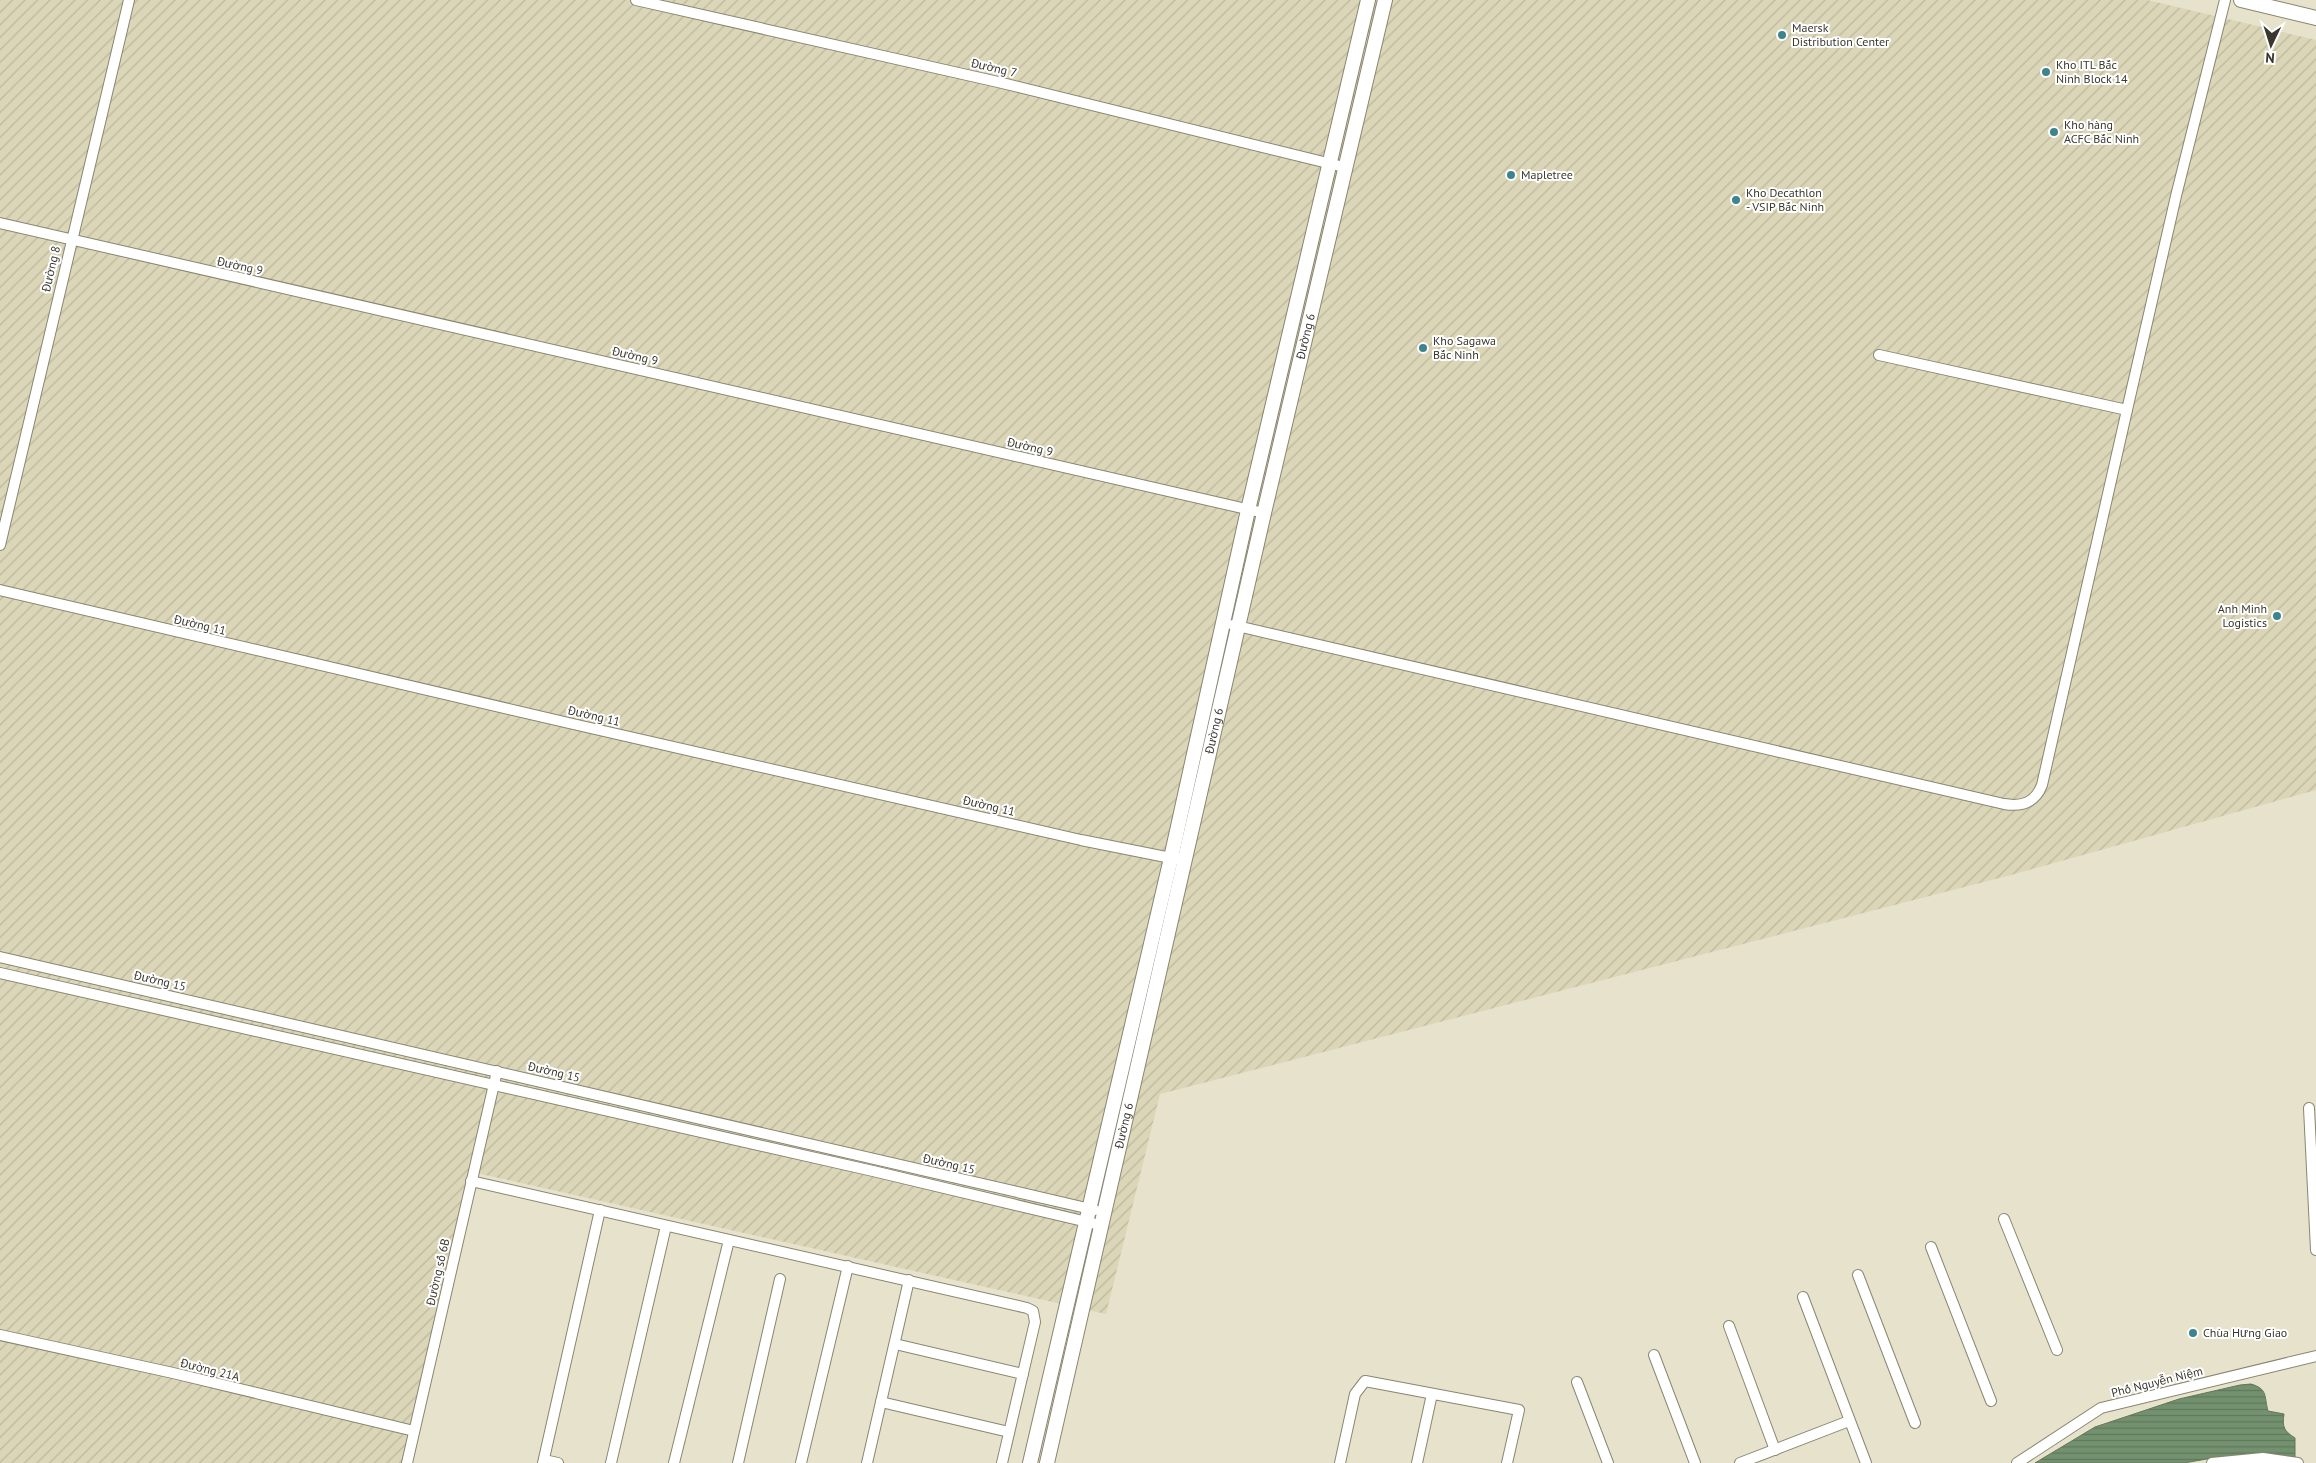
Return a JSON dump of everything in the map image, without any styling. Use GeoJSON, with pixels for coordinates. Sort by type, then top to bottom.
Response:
{"type":"FeatureCollection","features":[{"type":"Feature","properties":{"kind":"main road","name":"Đường 6"},"geometry":{"type":"LineString","coordinates":[[1046,1463],[1102,1218],[1178,859],[1223,622],[1368,0]]}},
{"type":"Feature","properties":{"kind":"main road","name":"Đường 6"},"geometry":{"type":"LineString","coordinates":[[1030,1463],[1087,1215],[1238,626],[1344,167],[1385,0]]}},
{"type":"Feature","properties":{"kind":"main road"},"geometry":{"type":"LineString","coordinates":[[2240,0],[2316,18]]}},
{"type":"Feature","properties":{"kind":"street","name":"Đường 8"},"geometry":{"type":"LineString","coordinates":[[0,545],[129,0]]}},
{"type":"Feature","properties":{"kind":"street","name":"Đường 7"},"geometry":{"type":"LineString","coordinates":[[636,0],[979,78],[1344,167]]}},
{"type":"Feature","properties":{"kind":"street"},"geometry":{"type":"LineString","coordinates":[[1223,622],[1984,800],[2015,806],[2034,799],[2042,785],[2176,196],[2225,0]]}},
{"type":"Feature","properties":{"kind":"street","name":"Đường 9"},"geometry":{"type":"LineString","coordinates":[[0,223],[1264,513]]}},
{"type":"Feature","properties":{"kind":"street"},"geometry":{"type":"LineString","coordinates":[[1879,355],[2127,410]]}},
{"type":"Feature","properties":{"kind":"street","name":"Đường 11"},"geometry":{"type":"LineString","coordinates":[[0,590],[589,728],[1081,840],[1178,859]]}},
{"type":"Feature","properties":{"kind":"street","name":"Đường 15"},"geometry":{"type":"LineString","coordinates":[[0,957],[888,1162],[1087,1215]]}},
{"type":"Feature","properties":{"kind":"street","name":"Đường 15"},"geometry":{"type":"LineString","coordinates":[[0,973],[886,1174],[1102,1218]]}},
{"type":"Feature","properties":{"kind":"street","name":"Đường số 6B"},"geometry":{"type":"LineString","coordinates":[[407,1463],[497,1071]]}},
{"type":"Feature","properties":{"kind":"street"},"geometry":{"type":"LineString","coordinates":[[2309,1108],[2316,1250]]}},
{"type":"Feature","properties":{"kind":"street"},"geometry":{"type":"LineString","coordinates":[[886,1174],[888,1162]]}},
{"type":"Feature","properties":{"kind":"street"},"geometry":{"type":"LineString","coordinates":[[471,1181],[909,1280],[1033,1311],[1035,1322],[1002,1463]]}},
{"type":"Feature","properties":{"kind":"street"},"geometry":{"type":"LineString","coordinates":[[558,1463],[544,1461],[600,1210]]}},
{"type":"Feature","properties":{"kind":"street"},"geometry":{"type":"LineString","coordinates":[[2004,1219],[2057,1350]]}},
{"type":"Feature","properties":{"kind":"street"},"geometry":{"type":"LineString","coordinates":[[611,1463],[666,1226]]}},
{"type":"Feature","properties":{"kind":"street"},"geometry":{"type":"LineString","coordinates":[[674,1463],[729,1240]]}},
{"type":"Feature","properties":{"kind":"street"},"geometry":{"type":"LineString","coordinates":[[1931,1247],[1991,1401]]}},
{"type":"Feature","properties":{"kind":"street"},"geometry":{"type":"LineString","coordinates":[[801,1463],[848,1266]]}},
{"type":"Feature","properties":{"kind":"street"},"geometry":{"type":"LineString","coordinates":[[1858,1275],[1915,1423]]}},
{"type":"Feature","properties":{"kind":"street"},"geometry":{"type":"LineString","coordinates":[[738,1463],[780,1278]]}},
{"type":"Feature","properties":{"kind":"street"},"geometry":{"type":"LineString","coordinates":[[869,1463],[909,1280]]}},
{"type":"Feature","properties":{"kind":"street"},"geometry":{"type":"LineString","coordinates":[[1803,1296],[1866,1463]]}},
{"type":"Feature","properties":{"kind":"street"},"geometry":{"type":"LineString","coordinates":[[1729,1326],[1775,1450]]}},
{"type":"Feature","properties":{"kind":"street","name":"Đường 21A"},"geometry":{"type":"LineString","coordinates":[[0,1335],[173,1373],[414,1432]]}},
{"type":"Feature","properties":{"kind":"street"},"geometry":{"type":"LineString","coordinates":[[895,1344],[1023,1374]]}},
{"type":"Feature","properties":{"kind":"street"},"geometry":{"type":"LineString","coordinates":[[1654,1355],[1695,1463]]}},
{"type":"Feature","properties":{"kind":"street","name":"Phố Nguyễn Niệm"},"geometry":{"type":"LineString","coordinates":[[2017,1463],[2101,1408],[2316,1356]]}},
{"type":"Feature","properties":{"kind":"street"},"geometry":{"type":"LineString","coordinates":[[1340,1463],[1355,1394],[1365,1381],[1519,1410],[1507,1463]]}},
{"type":"Feature","properties":{"kind":"street"},"geometry":{"type":"LineString","coordinates":[[1577,1382],[1608,1463]]}},
{"type":"Feature","properties":{"kind":"street"},"geometry":{"type":"LineString","coordinates":[[1417,1463],[1432,1394]]}},
{"type":"Feature","properties":{"kind":"street"},"geometry":{"type":"LineString","coordinates":[[881,1402],[1009,1432]]}},
{"type":"Feature","properties":{"kind":"street"},"geometry":{"type":"LineString","coordinates":[[1740,1463],[1849,1421]]}},
{"type":"Feature","properties":{"kind":"street"},"geometry":{"type":"LineString","coordinates":[[2212,1463],[2263,1458],[2298,1463]]}},
{"type":"Feature","properties":{"kind":"shaded area"},"geometry":{"type":"Polygon","coordinates":[[[0,0],[2147,0],[2316,40],[2316,790],[2011,875],[1160,1094],[1106,1314],[472,1172],[405,1463],[0,1463],[0,0]]]}},
{"type":"Feature","properties":{"kind":"shaded area"},"geometry":{"type":"Polygon","coordinates":[[[2251,1384],[2263,1391],[2268,1411],[2284,1414],[2283,1422],[2285,1428],[2295,1438],[2295,1457],[2263,1455],[2218,1457],[2184,1463],[2035,1463],[2095,1427],[2179,1399],[2251,1384]]]}},
{"type":"Feature","properties":{"kind":"place","name":"Maersk Distribution Center"},"geometry":{"type":"Point","coordinates":[1782,35]}},
{"type":"Feature","properties":{"kind":"place","name":"Kho ITL Bắc Ninh Block 14"},"geometry":{"type":"Point","coordinates":[2046,72]}},
{"type":"Feature","properties":{"kind":"place","name":"Kho hàng ACFC Bắc Ninh"},"geometry":{"type":"Point","coordinates":[2054,132]}},
{"type":"Feature","properties":{"kind":"place","name":"Mapletree"},"geometry":{"type":"Point","coordinates":[1511,175]}},
{"type":"Feature","properties":{"kind":"place","name":"Kho Decathlon - VSIP Bắc Ninh"},"geometry":{"type":"Point","coordinates":[1736,200]}},
{"type":"Feature","properties":{"kind":"place","name":"Kho Sagawa Bắc Ninh"},"geometry":{"type":"Point","coordinates":[1423,348]}},
{"type":"Feature","properties":{"kind":"place","name":"Anh Minh Logistics"},"geometry":{"type":"Point","coordinates":[2277,616]}},
{"type":"Feature","properties":{"kind":"place","name":"Chùa Hưng Giao"},"geometry":{"type":"Point","coordinates":[2193,1333]}}]}
